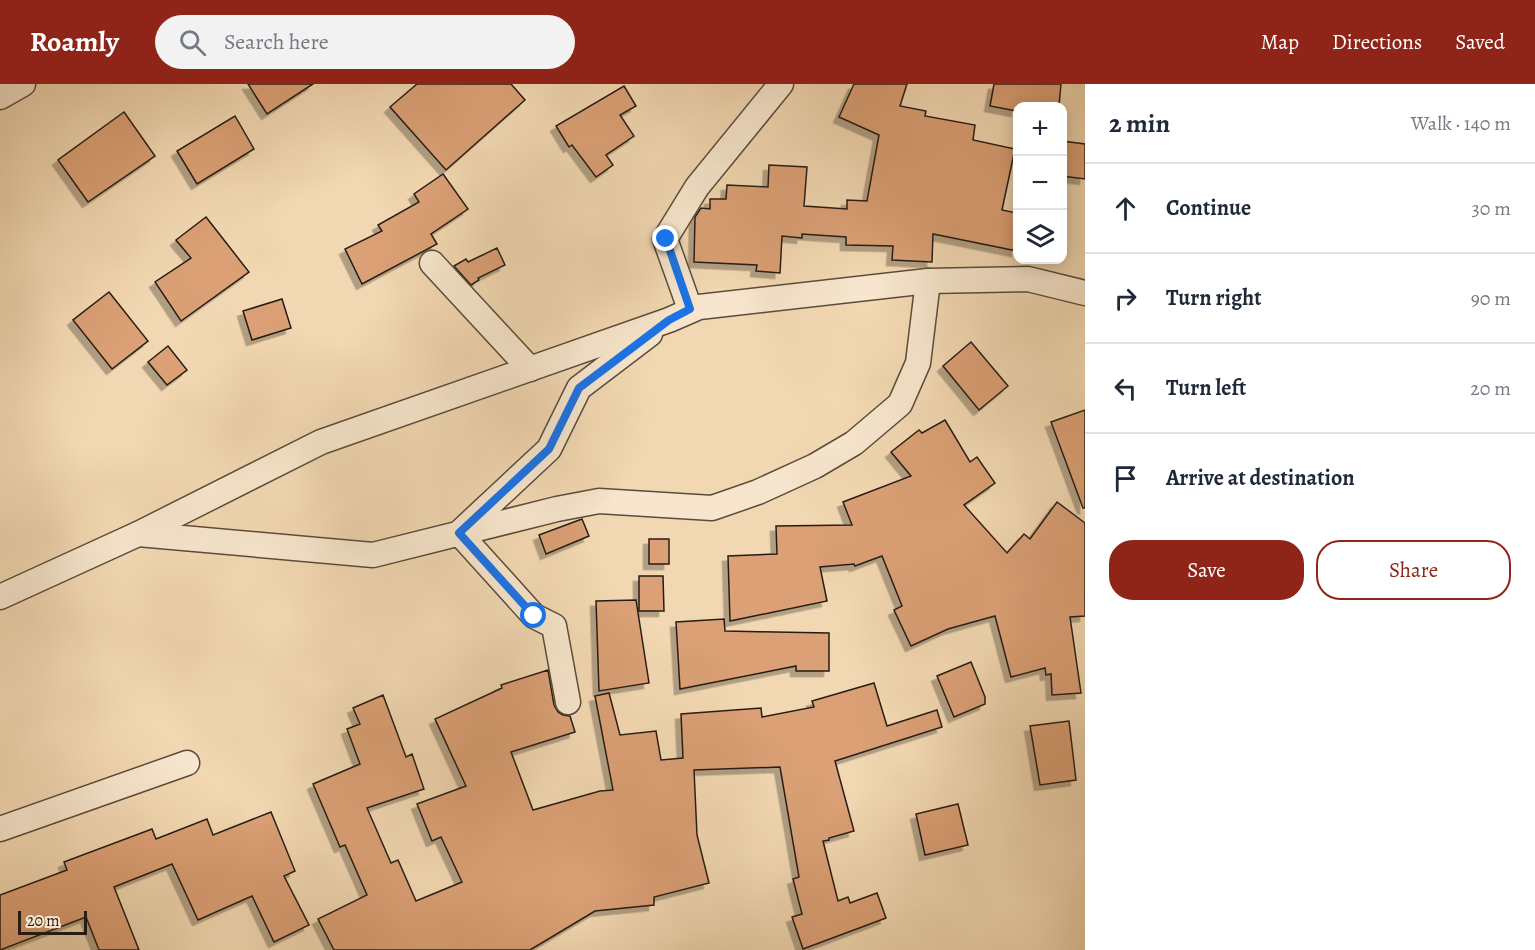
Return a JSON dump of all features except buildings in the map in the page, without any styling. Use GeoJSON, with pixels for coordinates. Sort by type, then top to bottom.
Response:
{"type":"FeatureCollection","features":[{"type":"Feature","properties":{"kind":"street"},"geometry":{"type":"LineString","coordinates":[[0,97],[23,84]]}},
{"type":"Feature","properties":{"kind":"street"},"geometry":{"type":"LineString","coordinates":[[690,309],[666,239],[697,187],[781,84]]}},
{"type":"Feature","properties":{"kind":"street"},"geometry":{"type":"LineString","coordinates":[[432,263],[530,369]]}},
{"type":"Feature","properties":{"kind":"street"},"geometry":{"type":"LineString","coordinates":[[0,597],[138,534],[321,442],[669,320],[690,309],[928,281],[1028,279],[1085,293]]}},
{"type":"Feature","properties":{"kind":"street"},"geometry":{"type":"LineString","coordinates":[[138,534],[373,555],[557,509],[599,501],[712,508],[758,492],[815,466],[854,443],[900,404],[918,363],[928,281]]}},
{"type":"Feature","properties":{"kind":"street"},"geometry":{"type":"LineString","coordinates":[[459,533],[549,449],[579,388],[669,320]]}},
{"type":"Feature","properties":{"kind":"street"},"geometry":{"type":"LineString","coordinates":[[459,533],[534,616],[554,626],[568,702]]}},
{"type":"Feature","properties":{"kind":"street"},"geometry":{"type":"LineString","coordinates":[[0,829],[188,763]]}},
{"type":"Feature","properties":{"kind":"route"},"geometry":{"type":"LineString","coordinates":[[534,616],[459,533],[549,449],[579,388],[669,320],[690,309],[666,239]]}}]}
